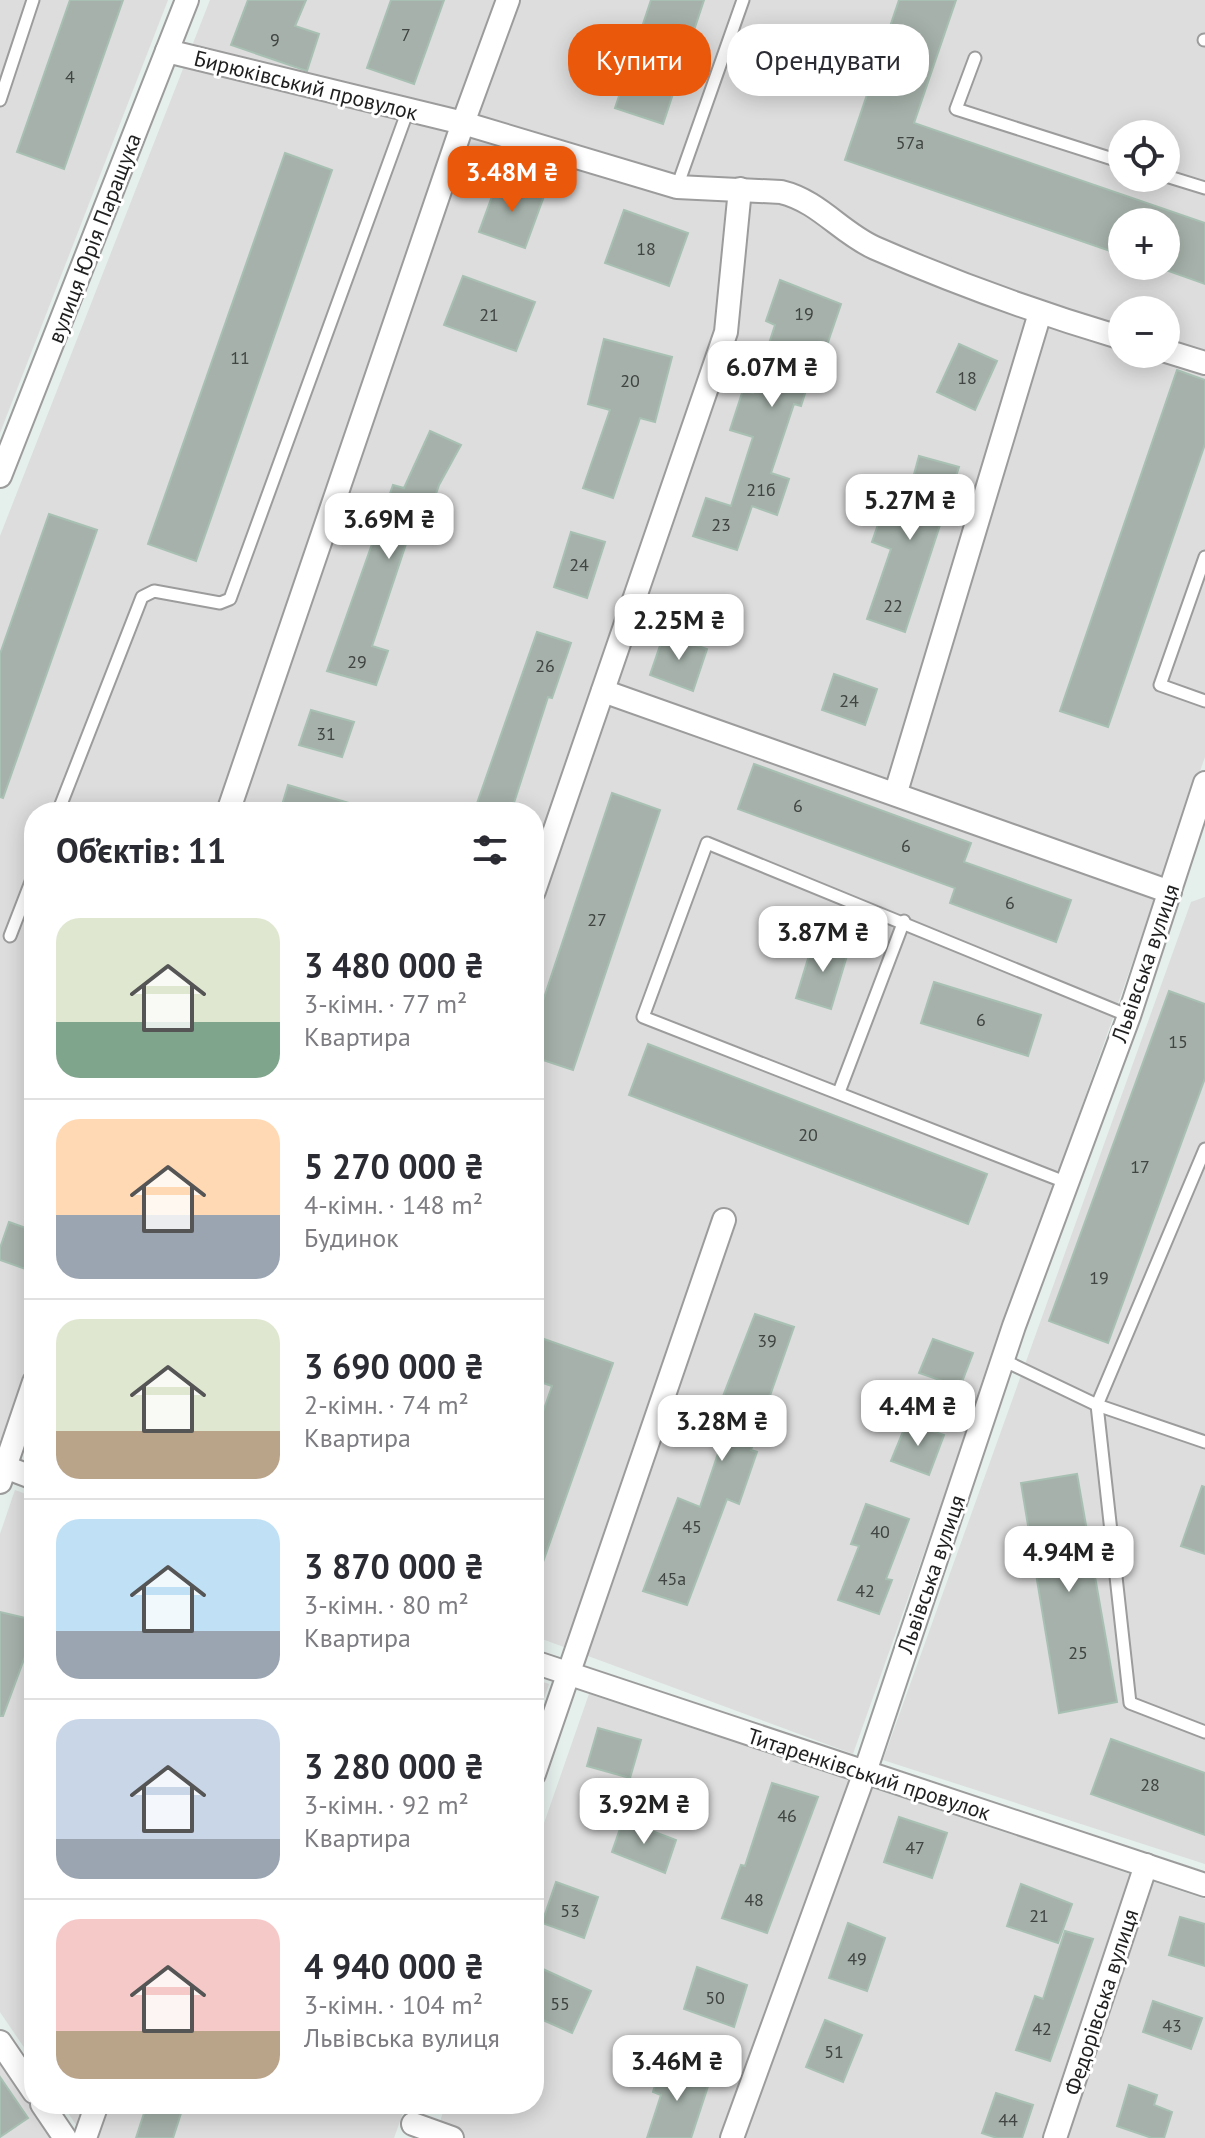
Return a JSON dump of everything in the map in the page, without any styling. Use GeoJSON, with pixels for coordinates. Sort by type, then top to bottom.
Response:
{"type":"FeatureCollection","features":[{"type":"Feature","properties":{"kind":"street","name":"вулиця Юрія Паращука"},"geometry":{"type":"LineString","coordinates":[[0,476],[187,0]]}},
{"type":"Feature","properties":{"kind":"street"},"geometry":{"type":"LineString","coordinates":[[231,802],[463,123],[508,0]]}},
{"type":"Feature","properties":{"kind":"street","name":"Бирюківський провулок"},"geometry":{"type":"LineString","coordinates":[[167,51],[463,123],[677,187],[740,189],[798,196],[872,247],[1040,313],[1108,334]]}},
{"type":"Feature","properties":{"kind":"street"},"geometry":{"type":"LineString","coordinates":[[544,862],[726,332],[740,189]]}},
{"type":"Feature","properties":{"kind":"street"},"geometry":{"type":"LineString","coordinates":[[896,792],[1040,313]]}},
{"type":"Feature","properties":{"kind":"street"},"geometry":{"type":"LineString","coordinates":[[1180,355],[1205,363]]}},
{"type":"Feature","properties":{"kind":"street"},"geometry":{"type":"LineString","coordinates":[[603,691],[896,792],[1170,892]]}},
{"type":"Feature","properties":{"kind":"street","name":"Львівська вулиця"},"geometry":{"type":"LineString","coordinates":[[732,2138],[865,1772],[1065,1182],[1129,1016],[1205,783]]}},
{"type":"Feature","properties":{"kind":"street"},"geometry":{"type":"LineString","coordinates":[[544,1745],[724,1220]]}},
{"type":"Feature","properties":{"kind":"street"},"geometry":{"type":"LineString","coordinates":[[24,1410],[2,1471],[24,1476]]}},
{"type":"Feature","properties":{"kind":"street","name":"Титаренківський провулок"},"geometry":{"type":"LineString","coordinates":[[544,1666],[1205,1885]]}},
{"type":"Feature","properties":{"kind":"street","name":"Федорівська вулиця"},"geometry":{"type":"LineString","coordinates":[[1055,2138],[1146,1865]]}},
{"type":"Feature","properties":{"kind":"street"},"geometry":{"type":"LineString","coordinates":[[0,2042],[24,2077]]}},
{"type":"Feature","properties":{"kind":"street"},"geometry":{"type":"LineString","coordinates":[[49,2114],[65,2138]]}},
{"type":"Feature","properties":{"kind":"street"},"geometry":{"type":"LineString","coordinates":[[85,2138],[93,2114]]}},
{"type":"Feature","properties":{"kind":"street"},"geometry":{"type":"LineString","coordinates":[[413,2122],[452,2138]]}},
{"type":"Feature","properties":{"kind":"lane"},"geometry":{"type":"LineString","coordinates":[[0,100],[33,0]]}},
{"type":"Feature","properties":{"kind":"lane"},"geometry":{"type":"LineString","coordinates":[[677,187],[743,0]]}},
{"type":"Feature","properties":{"kind":"lane"},"geometry":{"type":"LineString","coordinates":[[975,58],[956,109],[1108,158]]}},
{"type":"Feature","properties":{"kind":"lane"},"geometry":{"type":"LineString","coordinates":[[62,802],[142,597],[154,591],[220,603],[230,599],[408,110]]}},
{"type":"Feature","properties":{"kind":"lane"},"geometry":{"type":"LineString","coordinates":[[1180,180],[1205,188]]}},
{"type":"Feature","properties":{"kind":"lane"},"geometry":{"type":"LineString","coordinates":[[1205,557],[1160,685],[1205,701]]}},
{"type":"Feature","properties":{"kind":"lane"},"geometry":{"type":"LineString","coordinates":[[1065,1182],[643,1017],[707,843],[904,921],[1129,1016]]}},
{"type":"Feature","properties":{"kind":"lane"},"geometry":{"type":"LineString","coordinates":[[10,936],[24,900]]}},
{"type":"Feature","properties":{"kind":"lane"},"geometry":{"type":"LineString","coordinates":[[839,1092],[904,921]]}},
{"type":"Feature","properties":{"kind":"lane"},"geometry":{"type":"LineString","coordinates":[[1205,1149],[1097,1405],[1130,1703],[1205,1732]]}},
{"type":"Feature","properties":{"kind":"lane"},"geometry":{"type":"LineString","coordinates":[[1003,1360],[1097,1405],[1205,1442]]}},
{"type":"Feature","properties":{"kind":"shaded area"},"geometry":{"type":"Polygon","coordinates":[[[0,0],[168,0],[0,433],[0,0]]]}},
{"type":"Feature","properties":{"kind":"shaded area"},"geometry":{"type":"Polygon","coordinates":[[[210,0],[1205,0],[1205,757],[853,1754],[544,1640],[544,802],[24,802],[24,1447],[0,1439],[0,536],[210,0]]]}},
{"type":"Feature","properties":{"kind":"shaded area"},"geometry":{"type":"Polygon","coordinates":[[[1205,897],[1205,1864],[883,1760],[1191,902],[1205,897]]]}},
{"type":"Feature","properties":{"kind":"shaded area"},"geometry":{"type":"Polygon","coordinates":[[[15,1490],[24,1493],[24,2047],[0,2012],[0,1534],[15,1490]]]}},
{"type":"Feature","properties":{"kind":"shaded area"},"geometry":{"type":"Polygon","coordinates":[[[589,1694],[1205,1899],[1205,2138],[434,2138],[442,2114],[544,2114],[544,1823],[589,1694]]]}},
{"type":"Feature","properties":{"kind":"shaded area"},"geometry":{"type":"Polygon","coordinates":[[[0,2060],[24,2095],[24,2114],[37,2114],[54,2138],[0,2138],[0,2060]]]}},
{"type":"Feature","properties":{"kind":"shaded area"},"geometry":{"type":"Polygon","coordinates":[[[69,2114],[402,2114],[394,2138],[85,2138],[69,2114]]]}},
{"type":"Feature","properties":{"kind":"building"},"geometry":{"type":"Polygon","coordinates":[[[70,0],[123,0],[64,169],[17,152],[70,0]]]}},
{"type":"Feature","properties":{"kind":"building"},"geometry":{"type":"Polygon","coordinates":[[[248,0],[306,0],[295,26],[319,34],[307,71],[231,45],[248,0]]]}},
{"type":"Feature","properties":{"kind":"building"},"geometry":{"type":"Polygon","coordinates":[[[391,0],[444,0],[414,84],[367,68],[391,0]]]}},
{"type":"Feature","properties":{"kind":"building"},"geometry":{"type":"Polygon","coordinates":[[[651,0],[704,0],[696,24],[643,24],[651,0]]]}},
{"type":"Feature","properties":{"kind":"building"},"geometry":{"type":"Polygon","coordinates":[[[899,0],[956,0],[929,79],[929,24],[891,24],[899,0]]]}},
{"type":"Feature","properties":{"kind":"building"},"geometry":{"type":"Polygon","coordinates":[[[619,96],[672,96],[663,124],[615,108],[619,96]]]}},
{"type":"Feature","properties":{"kind":"building"},"geometry":{"type":"Polygon","coordinates":[[[867,96],[923,96],[914,123],[1161,208],[1108,208],[1108,250],[845,160],[867,96]]]}},
{"type":"Feature","properties":{"kind":"building"},"geometry":{"type":"Polygon","coordinates":[[[285,153],[332,170],[196,561],[148,544],[285,153]]]}},
{"type":"Feature","properties":{"kind":"building"},"geometry":{"type":"Polygon","coordinates":[[[498,180],[544,196],[525,248],[479,232],[498,180]]]}},
{"type":"Feature","properties":{"kind":"building"},"geometry":{"type":"Polygon","coordinates":[[[624,210],[688,233],[669,286],[605,263],[624,210]]]}},
{"type":"Feature","properties":{"kind":"building"},"geometry":{"type":"Polygon","coordinates":[[[1180,214],[1205,223],[1205,284],[1180,275],[1180,214]]]}},
{"type":"Feature","properties":{"kind":"building"},"geometry":{"type":"Polygon","coordinates":[[[463,276],[535,302],[516,351],[444,325],[463,276]]]}},
{"type":"Feature","properties":{"kind":"building"},"geometry":{"type":"Polygon","coordinates":[[[780,280],[841,304],[827,345],[821,343],[801,406],[794,404],[771,473],[789,479],[777,515],[752,506],[737,550],[693,536],[706,498],[731,506],[753,437],[730,430],[743,390],[753,393],[775,325],[766,321],[780,280]]]}},
{"type":"Feature","properties":{"kind":"building"},"geometry":{"type":"Polygon","coordinates":[[[604,339],[672,357],[655,422],[640,418],[613,498],[583,488],[610,410],[588,404],[604,339]]]}},
{"type":"Feature","properties":{"kind":"building"},"geometry":{"type":"Polygon","coordinates":[[[959,344],[997,361],[975,410],[937,392],[959,344]]]}},
{"type":"Feature","properties":{"kind":"building"},"geometry":{"type":"Polygon","coordinates":[[[1177,370],[1205,380],[1205,444],[1108,727],[1060,711],[1177,370]]]}},
{"type":"Feature","properties":{"kind":"building"},"geometry":{"type":"Polygon","coordinates":[[[430,431],[461,445],[439,485],[420,542],[408,538],[372,646],[388,651],[376,685],[327,671],[393,485],[404,488],[430,431]]]}},
{"type":"Feature","properties":{"kind":"building"},"geometry":{"type":"Polygon","coordinates":[[[919,456],[959,467],[905,632],[867,619],[891,549],[872,542],[885,504],[904,511],[919,456]]]}},
{"type":"Feature","properties":{"kind":"building"},"geometry":{"type":"Polygon","coordinates":[[[49,514],[97,530],[3,798],[0,797],[0,654],[49,514]]]}},
{"type":"Feature","properties":{"kind":"building"},"geometry":{"type":"Polygon","coordinates":[[[571,532],[605,542],[587,598],[554,587],[571,532]]]}},
{"type":"Feature","properties":{"kind":"building"},"geometry":{"type":"Polygon","coordinates":[[[537,632],[571,643],[552,698],[548,697],[514,802],[478,802],[537,632]]]}},
{"type":"Feature","properties":{"kind":"building"},"geometry":{"type":"Polygon","coordinates":[[[664,634],[707,649],[693,691],[650,675],[664,634]]]}},
{"type":"Feature","properties":{"kind":"building"},"geometry":{"type":"Polygon","coordinates":[[[834,674],[877,689],[865,725],[822,710],[834,674]]]}},
{"type":"Feature","properties":{"kind":"building"},"geometry":{"type":"Polygon","coordinates":[[[311,710],[354,722],[342,757],[299,745],[311,710]]]}},
{"type":"Feature","properties":{"kind":"building"},"geometry":{"type":"Polygon","coordinates":[[[754,764],[971,843],[964,862],[1071,900],[1056,942],[950,903],[955,888],[738,809],[754,764]]]}},
{"type":"Feature","properties":{"kind":"building"},"geometry":{"type":"Polygon","coordinates":[[[288,785],[345,802],[283,802],[288,785]]]}},
{"type":"Feature","properties":{"kind":"building"},"geometry":{"type":"Polygon","coordinates":[[[612,793],[660,810],[573,1070],[544,1060],[544,998],[612,793]]]}},
{"type":"Feature","properties":{"kind":"building"},"geometry":{"type":"Polygon","coordinates":[[[814,939],[849,949],[831,1009],[796,998],[814,939]]]}},
{"type":"Feature","properties":{"kind":"building"},"geometry":{"type":"Polygon","coordinates":[[[934,982],[1041,1015],[1028,1056],[921,1023],[934,982]]]}},
{"type":"Feature","properties":{"kind":"building"},"geometry":{"type":"Polygon","coordinates":[[[1169,991],[1205,1004],[1205,1078],[1108,1343],[1049,1321],[1169,991]]]}},
{"type":"Feature","properties":{"kind":"building"},"geometry":{"type":"Polygon","coordinates":[[[648,1044],[987,1174],[968,1224],[629,1095],[648,1044]]]}},
{"type":"Feature","properties":{"kind":"building"},"geometry":{"type":"Polygon","coordinates":[[[9,1222],[24,1227],[24,1268],[0,1260],[0,1248],[9,1222]]]}},
{"type":"Feature","properties":{"kind":"building"},"geometry":{"type":"Polygon","coordinates":[[[755,1314],[794,1327],[751,1450],[757,1452],[739,1504],[727,1499],[687,1605],[643,1591],[678,1498],[700,1507],[733,1409],[720,1404],[755,1314]]]}},
{"type":"Feature","properties":{"kind":"building"},"geometry":{"type":"Polygon","coordinates":[[[544,1339],[613,1363],[544,1559],[544,1409],[552,1386],[544,1383],[544,1339]]]}},
{"type":"Feature","properties":{"kind":"building"},"geometry":{"type":"Polygon","coordinates":[[[933,1339],[973,1353],[960,1387],[919,1373],[933,1339]]]}},
{"type":"Feature","properties":{"kind":"building"},"geometry":{"type":"Polygon","coordinates":[[[907,1422],[944,1435],[929,1475],[891,1461],[907,1422]]]}},
{"type":"Feature","properties":{"kind":"building"},"geometry":{"type":"Polygon","coordinates":[[[1077,1474],[1117,1702],[1059,1713],[1021,1483],[1077,1474]]]}},
{"type":"Feature","properties":{"kind":"building"},"geometry":{"type":"Polygon","coordinates":[[[1202,1486],[1205,1487],[1205,1554],[1181,1546],[1202,1486]]]}},
{"type":"Feature","properties":{"kind":"building"},"geometry":{"type":"Polygon","coordinates":[[[866,1504],[909,1519],[886,1579],[892,1580],[879,1614],[838,1600],[859,1546],[851,1544],[866,1504]]]}},
{"type":"Feature","properties":{"kind":"building"},"geometry":{"type":"Polygon","coordinates":[[[0,1612],[24,1618],[24,1659],[3,1716],[0,1716],[0,1612]]]}},
{"type":"Feature","properties":{"kind":"building"},"geometry":{"type":"Polygon","coordinates":[[[598,1728],[641,1740],[630,1778],[587,1766],[598,1728]]]}},
{"type":"Feature","properties":{"kind":"building"},"geometry":{"type":"Polygon","coordinates":[[[1111,1739],[1205,1773],[1205,1835],[1091,1794],[1111,1739]]]}},
{"type":"Feature","properties":{"kind":"building"},"geometry":{"type":"Polygon","coordinates":[[[772,1783],[818,1797],[767,1933],[722,1918],[741,1865],[745,1866],[772,1783]]]}},
{"type":"Feature","properties":{"kind":"building"},"geometry":{"type":"Polygon","coordinates":[[[899,1817],[947,1833],[932,1878],[884,1862],[899,1817]]]}},
{"type":"Feature","properties":{"kind":"building"},"geometry":{"type":"Polygon","coordinates":[[[623,1820],[676,1840],[665,1873],[612,1852],[623,1820]]]}},
{"type":"Feature","properties":{"kind":"building"},"geometry":{"type":"Polygon","coordinates":[[[556,1882],[598,1897],[584,1938],[544,1924],[556,1882]]]}},
{"type":"Feature","properties":{"kind":"building"},"geometry":{"type":"Polygon","coordinates":[[[1021,1884],[1072,1904],[1058,1943],[1007,1926],[1021,1884]]]}},
{"type":"Feature","properties":{"kind":"building"},"geometry":{"type":"Polygon","coordinates":[[[1180,1917],[1205,1924],[1205,1966],[1169,1955],[1180,1917]]]}},
{"type":"Feature","properties":{"kind":"building"},"geometry":{"type":"Polygon","coordinates":[[[848,1923],[885,1938],[867,1991],[829,1978],[848,1923]]]}},
{"type":"Feature","properties":{"kind":"building"},"geometry":{"type":"Polygon","coordinates":[[[1065,1931],[1093,1939],[1050,2061],[1016,2050],[1035,1996],[1043,1999],[1065,1931]]]}},
{"type":"Feature","properties":{"kind":"building"},"geometry":{"type":"Polygon","coordinates":[[[697,1967],[747,1985],[734,2027],[684,2009],[697,1967]]]}},
{"type":"Feature","properties":{"kind":"building"},"geometry":{"type":"Polygon","coordinates":[[[544,1970],[591,1991],[572,2033],[544,2020],[544,1970]]]}},
{"type":"Feature","properties":{"kind":"building"},"geometry":{"type":"Polygon","coordinates":[[[1153,2001],[1202,2018],[1191,2049],[1143,2032],[1153,2001]]]}},
{"type":"Feature","properties":{"kind":"building"},"geometry":{"type":"Polygon","coordinates":[[[825,2020],[862,2035],[843,2082],[806,2067],[825,2020]]]}},
{"type":"Feature","properties":{"kind":"building"},"geometry":{"type":"Polygon","coordinates":[[[662,2063],[710,2080],[691,2138],[647,2138],[661,2095],[653,2092],[662,2063]]]}},
{"type":"Feature","properties":{"kind":"building"},"geometry":{"type":"Polygon","coordinates":[[[0,2077],[28,2118],[0,2137],[0,2077]]]}},
{"type":"Feature","properties":{"kind":"building"},"geometry":{"type":"Polygon","coordinates":[[[1129,2085],[1157,2095],[1154,2105],[1172,2112],[1164,2138],[1152,2138],[1117,2126],[1129,2085]]]}},
{"type":"Feature","properties":{"kind":"building"},"geometry":{"type":"Polygon","coordinates":[[[996,2093],[1033,2105],[1022,2138],[997,2138],[982,2133],[996,2093]]]}},
{"type":"Feature","properties":{"kind":"building"},"geometry":{"type":"Polygon","coordinates":[[[144,2114],[181,2114],[173,2138],[136,2138],[144,2114]]]}}]}
